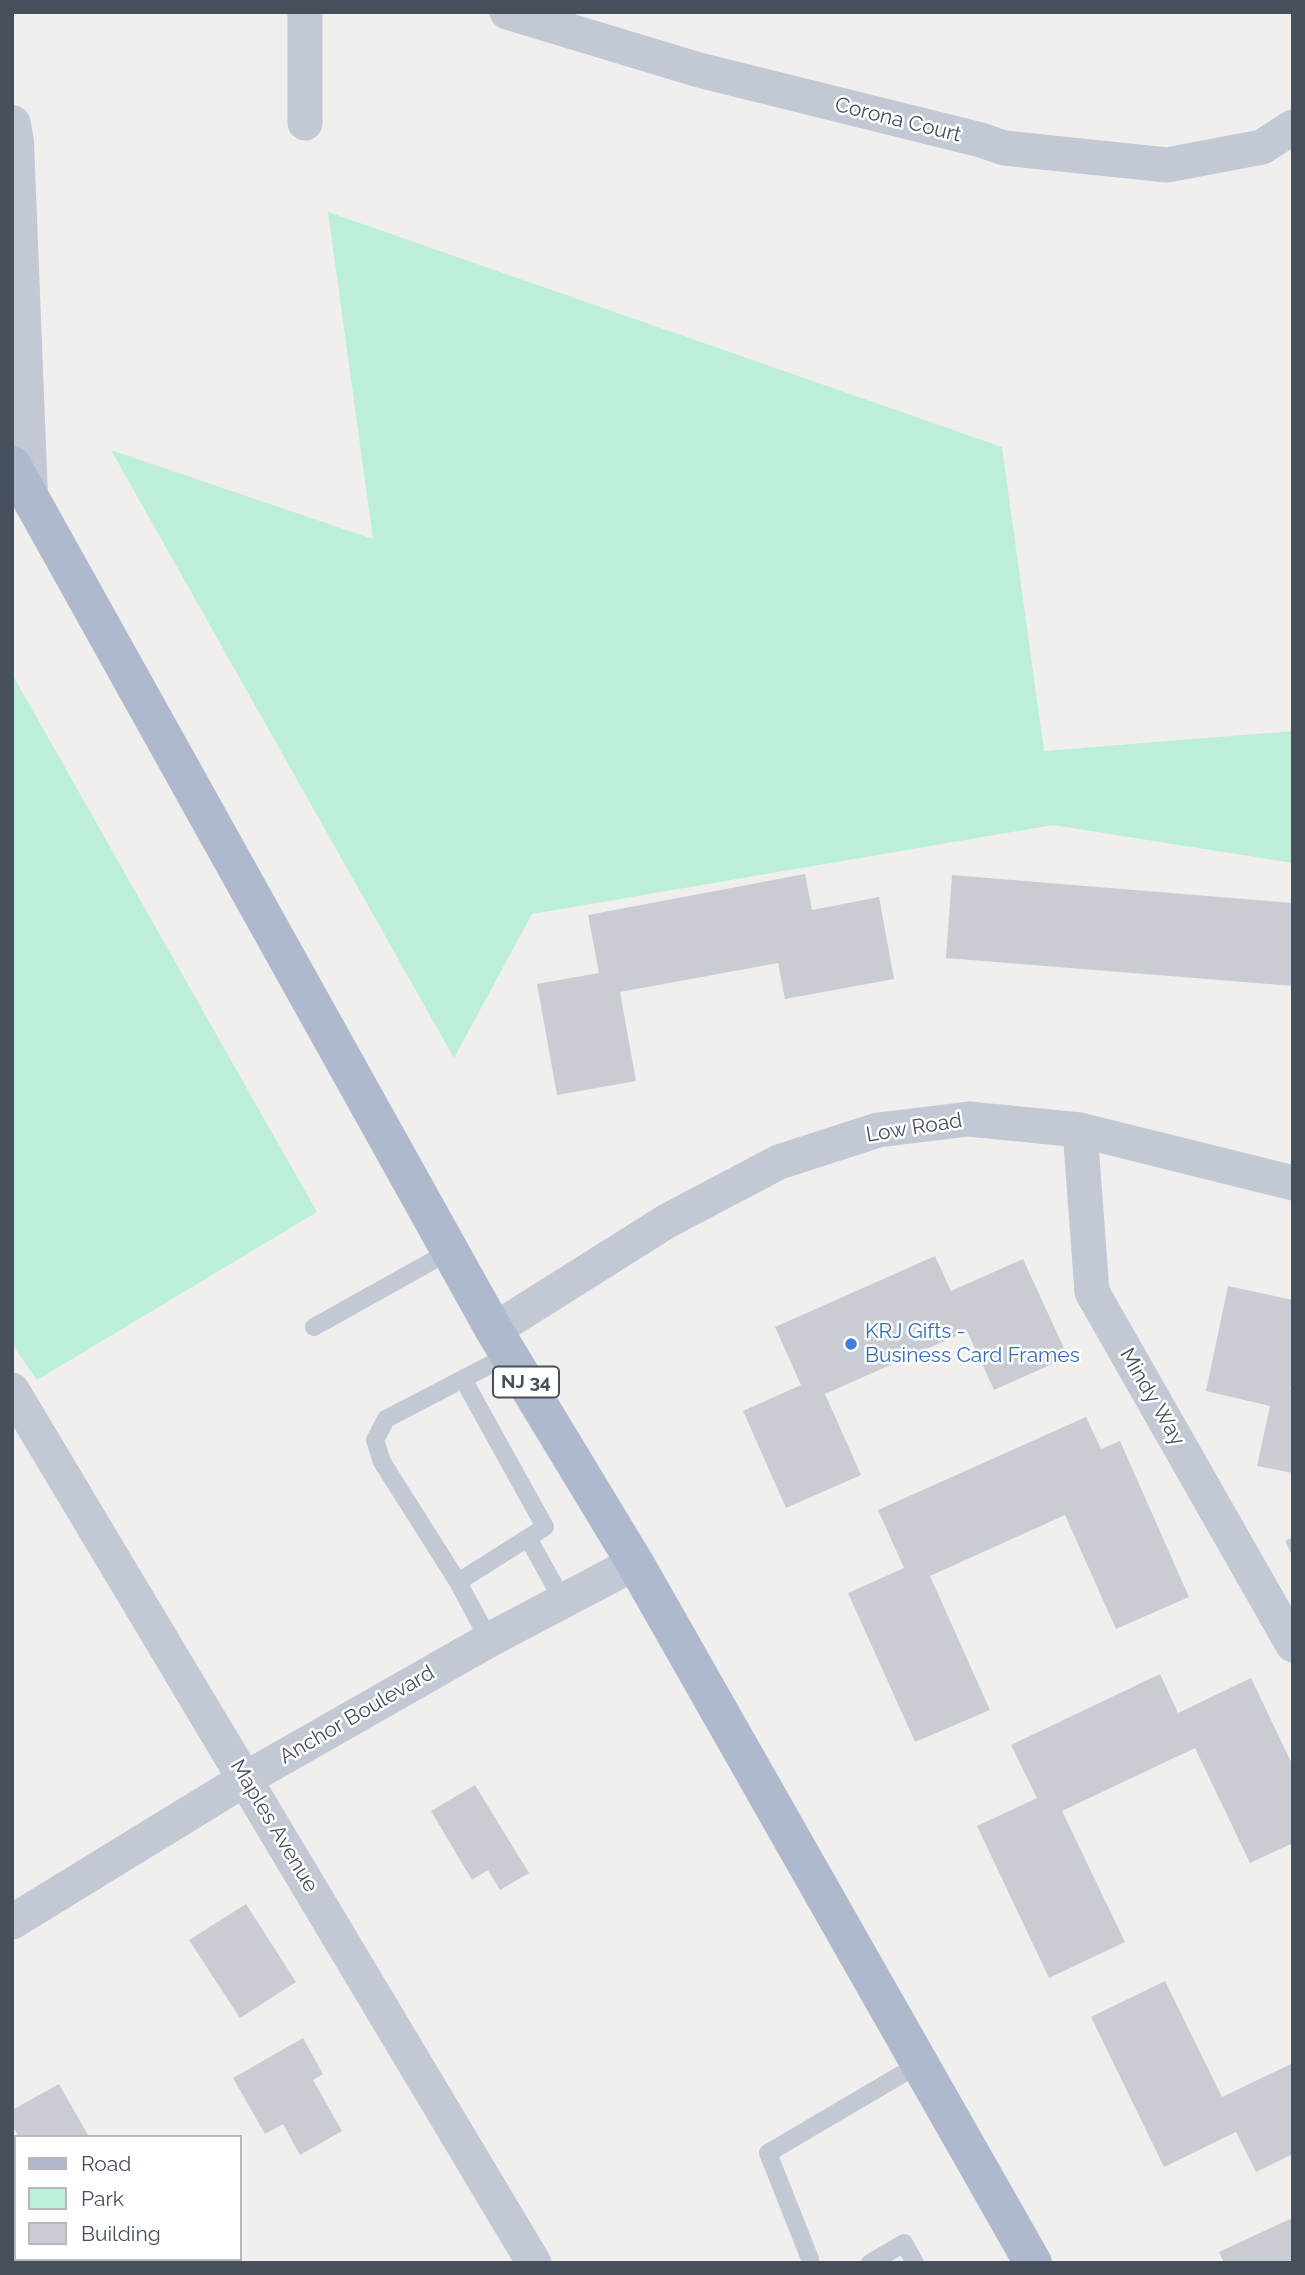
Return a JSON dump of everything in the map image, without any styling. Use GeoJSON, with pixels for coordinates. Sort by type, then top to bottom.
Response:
{"type":"FeatureCollection","features":[{"type":"Feature","properties":{"kind":"main road","name":"NJ 34"},"geometry":{"type":"LineString","coordinates":[[21,481],[450,1251],[635,1563],[1033,2263]]}},
{"type":"Feature","properties":{"kind":"street"},"geometry":{"type":"LineString","coordinates":[[305,12],[305,123]]}},
{"type":"Feature","properties":{"kind":"street","name":"Corona Court"},"geometry":{"type":"LineString","coordinates":[[507,12],[699,70],[1004,148],[1167,165],[1262,147],[1293,127]]}},
{"type":"Feature","properties":{"kind":"street"},"geometry":{"type":"LineString","coordinates":[[12,124],[15,142],[21,481]]}},
{"type":"Feature","properties":{"kind":"street","name":"Low Road"},"geometry":{"type":"LineString","coordinates":[[502,1342],[667,1221],[779,1162],[878,1130],[969,1119],[1080,1130],[1293,1183]]}},
{"type":"Feature","properties":{"kind":"street","name":"Mindy Way"},"geometry":{"type":"LineString","coordinates":[[1080,1130],[1093,1292],[1293,1644]]}},
{"type":"Feature","properties":{"kind":"street","name":"Maples Avenue"},"geometry":{"type":"LineString","coordinates":[[12,1390],[534,2263]]}},
{"type":"Feature","properties":{"kind":"street","name":"Anchor Boulevard"},"geometry":{"type":"LineString","coordinates":[[12,1922],[246,1779],[489,1640],[635,1563]]}},
{"type":"Feature","properties":{"kind":"lane"},"geometry":{"type":"LineString","coordinates":[[314,1327],[450,1251]]}},
{"type":"Feature","properties":{"kind":"lane"},"geometry":{"type":"LineString","coordinates":[[489,1640],[458,1583],[382,1462],[375,1440],[386,1419],[463,1379],[502,1342]]}},
{"type":"Feature","properties":{"kind":"lane"},"geometry":{"type":"LineString","coordinates":[[458,1583],[545,1527],[463,1379]]}},
{"type":"Feature","properties":{"kind":"lane"},"geometry":{"type":"LineString","coordinates":[[528,1538],[563,1601]]}},
{"type":"Feature","properties":{"kind":"lane"},"geometry":{"type":"LineString","coordinates":[[810,2262],[768,2153],[921,2063]]}},
{"type":"Feature","properties":{"kind":"lane"},"geometry":{"type":"LineString","coordinates":[[870,2263],[904,2243],[915,2263]]}},
{"type":"Feature","properties":{"kind":"green space"},"geometry":{"type":"Polygon","coordinates":[[[328,212],[1002,447],[1044,751],[1293,731],[1293,863],[1053,825],[532,914],[454,1058],[111,450],[373,539],[328,212]]]}},
{"type":"Feature","properties":{"kind":"green space"},"geometry":{"type":"Polygon","coordinates":[[[12,674],[317,1212],[37,1380],[12,1344],[12,674]]]}},
{"type":"Feature","properties":{"kind":"building"},"geometry":{"type":"Polygon","coordinates":[[[805,874],[812,910],[879,897],[894,979],[785,999],[778,963],[620,992],[636,1081],[557,1095],[537,984],[599,973],[588,915],[805,874]]]}},
{"type":"Feature","properties":{"kind":"building"},"geometry":{"type":"Polygon","coordinates":[[[952,875],[1293,903],[1293,986],[946,958],[952,875]]]}},
{"type":"Feature","properties":{"kind":"building"},"geometry":{"type":"Polygon","coordinates":[[[935,1256],[951,1291],[1023,1259],[1068,1357],[994,1390],[967,1331],[825,1394],[861,1475],[786,1508],[743,1411],[801,1385],[775,1327],[935,1256]]]}},
{"type":"Feature","properties":{"kind":"building"},"geometry":{"type":"Polygon","coordinates":[[[1228,1286],[1293,1300],[1293,1378],[1290,1389],[1293,1390],[1293,1473],[1257,1466],[1270,1406],[1206,1391],[1228,1286]]]}},
{"type":"Feature","properties":{"kind":"building"},"geometry":{"type":"Polygon","coordinates":[[[1086,1417],[1101,1449],[1120,1441],[1189,1597],[1116,1629],[1065,1515],[930,1576],[990,1710],[915,1742],[848,1593],[904,1568],[878,1510],[1086,1417]]]}},
{"type":"Feature","properties":{"kind":"building"},"geometry":{"type":"Polygon","coordinates":[[[1293,1537],[1293,1557],[1285,1541],[1293,1537]]]}},
{"type":"Feature","properties":{"kind":"building"},"geometry":{"type":"Polygon","coordinates":[[[1160,1674],[1178,1713],[1251,1678],[1293,1766],[1293,1843],[1250,1863],[1195,1748],[1062,1811],[1125,1942],[1049,1978],[977,1826],[1037,1798],[1011,1745],[1160,1674]]]}},
{"type":"Feature","properties":{"kind":"building"},"geometry":{"type":"Polygon","coordinates":[[[475,1785],[529,1873],[500,1890],[488,1870],[472,1880],[431,1811],[475,1785]]]}},
{"type":"Feature","properties":{"kind":"building"},"geometry":{"type":"Polygon","coordinates":[[[246,1904],[296,1982],[240,2018],[189,1940],[246,1904]]]}},
{"type":"Feature","properties":{"kind":"building"},"geometry":{"type":"Polygon","coordinates":[[[1165,1981],[1222,2097],[1293,2063],[1293,2154],[1256,2172],[1236,2132],[1164,2167],[1091,2017],[1165,1981]]]}},
{"type":"Feature","properties":{"kind":"building"},"geometry":{"type":"Polygon","coordinates":[[[303,2038],[323,2074],[313,2080],[342,2131],[300,2155],[283,2124],[265,2134],[233,2078],[303,2038]]]}},
{"type":"Feature","properties":{"kind":"building"},"geometry":{"type":"Polygon","coordinates":[[[59,2084],[88,2135],[18,2135],[12,2125],[12,2110],[59,2084]]]}},
{"type":"Feature","properties":{"kind":"building"},"geometry":{"type":"Polygon","coordinates":[[[1290,2219],[1293,2224],[1293,2263],[1224,2263],[1219,2252],[1290,2219]]]}},
{"type":"Feature","properties":{"kind":"place","name":"KRJ Gifts - Business Card Frames"},"geometry":{"type":"Point","coordinates":[851,1344]}}]}
